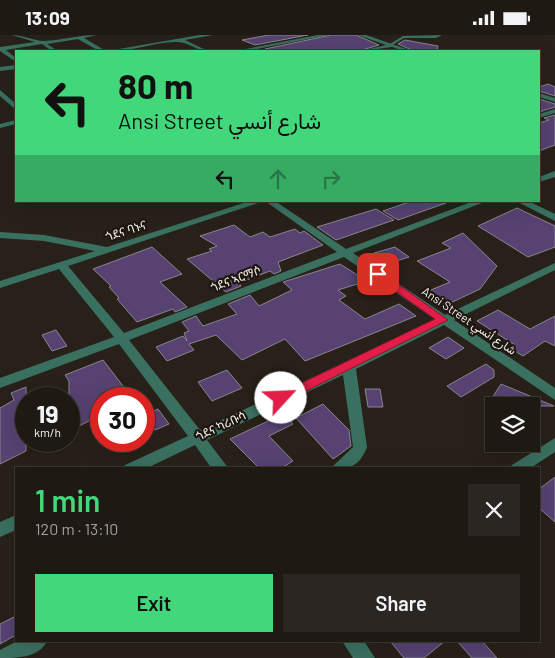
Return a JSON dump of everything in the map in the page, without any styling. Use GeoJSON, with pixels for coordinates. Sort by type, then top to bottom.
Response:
{"type":"FeatureCollection","features":[{"type":"Feature","properties":{"kind":"street"},"geometry":{"type":"LineString","coordinates":[[14,35],[43,43],[53,50]]}},
{"type":"Feature","properties":{"kind":"street"},"geometry":{"type":"LineString","coordinates":[[1,49],[94,35]]}},
{"type":"Feature","properties":{"kind":"street"},"geometry":{"type":"LineString","coordinates":[[170,35],[203,50]]}},
{"type":"Feature","properties":{"kind":"street"},"geometry":{"type":"LineString","coordinates":[[116,50],[210,35]]}},
{"type":"Feature","properties":{"kind":"street"},"geometry":{"type":"LineString","coordinates":[[306,35],[313,37]]}},
{"type":"Feature","properties":{"kind":"street"},"geometry":{"type":"LineString","coordinates":[[243,50],[326,35]]}},
{"type":"Feature","properties":{"kind":"street"},"geometry":{"type":"LineString","coordinates":[[361,35],[406,50]]}},
{"type":"Feature","properties":{"kind":"street"},"geometry":{"type":"LineString","coordinates":[[78,37],[102,50]]}},
{"type":"Feature","properties":{"kind":"street"},"geometry":{"type":"LineString","coordinates":[[369,50],[392,45]]}},
{"type":"Feature","properties":{"kind":"street"},"geometry":{"type":"LineString","coordinates":[[1,49],[15,59]]}},
{"type":"Feature","properties":{"kind":"street"},"geometry":{"type":"LineString","coordinates":[[0,69],[15,67]]}},
{"type":"Feature","properties":{"kind":"street"},"geometry":{"type":"LineString","coordinates":[[3,93],[15,107]]}},
{"type":"Feature","properties":{"kind":"street"},"geometry":{"type":"LineString","coordinates":[[540,95],[555,100]]}},
{"type":"Feature","properties":{"kind":"street"},"geometry":{"type":"LineString","coordinates":[[540,116],[555,111]]}},
{"type":"Feature","properties":{"kind":"street"},"geometry":{"type":"LineString","coordinates":[[0,126],[15,123]]}},
{"type":"Feature","properties":{"kind":"street"},"geometry":{"type":"LineString","coordinates":[[540,180],[555,174]]}},
{"type":"Feature","properties":{"kind":"street","name":"ጎደና ባኑና"},"geometry":{"type":"LineString","coordinates":[[0,285],[257,202]]}},
{"type":"Feature","properties":{"kind":"street","name":"Ansi Street شارع أنسي"},"geometry":{"type":"LineString","coordinates":[[270,202],[555,395]]}},
{"type":"Feature","properties":{"kind":"street","name":"ጎደና ኣርማሶ"},"geometry":{"type":"LineString","coordinates":[[0,383],[122,339],[345,252],[480,202]]}},
{"type":"Feature","properties":{"kind":"street"},"geometry":{"type":"LineString","coordinates":[[522,202],[555,218]]}},
{"type":"Feature","properties":{"kind":"street"},"geometry":{"type":"LineString","coordinates":[[0,235],[44,238],[106,250]]}},
{"type":"Feature","properties":{"kind":"street"},"geometry":{"type":"LineString","coordinates":[[62,266],[122,339],[220,467]]}},
{"type":"Feature","properties":{"kind":"street","name":"ጎደና ካሪቡሳ"},"geometry":{"type":"LineString","coordinates":[[134,467],[555,267]]}},
{"type":"Feature","properties":{"kind":"street"},"geometry":{"type":"LineString","coordinates":[[341,467],[357,454],[360,447],[348,367]]}},
{"type":"Feature","properties":{"kind":"street"},"geometry":{"type":"LineString","coordinates":[[520,467],[555,444]]}},
{"type":"Feature","properties":{"kind":"street"},"geometry":{"type":"LineString","coordinates":[[0,530],[15,522]]}},
{"type":"Feature","properties":{"kind":"street"},"geometry":{"type":"LineString","coordinates":[[6,658],[34,642]]}},
{"type":"Feature","properties":{"kind":"street"},"geometry":{"type":"LineString","coordinates":[[353,642],[365,658]]}},
{"type":"Feature","properties":{"kind":"lane"},"geometry":{"type":"LineString","coordinates":[[392,45],[403,37],[436,37],[440,35]]}},
{"type":"Feature","properties":{"kind":"building"},"geometry":{"type":"Polygon","coordinates":[[[269,35],[308,35],[255,45],[242,40],[269,35]]]}},
{"type":"Feature","properties":{"kind":"building"},"geometry":{"type":"Polygon","coordinates":[[[331,35],[356,35],[379,45],[362,50],[265,49],[331,35]]]}},
{"type":"Feature","properties":{"kind":"building"},"geometry":{"type":"Polygon","coordinates":[[[405,40],[438,46],[437,50],[412,50],[398,44],[405,40]]]}},
{"type":"Feature","properties":{"kind":"building"},"geometry":{"type":"Polygon","coordinates":[[[548,84],[555,87],[555,96],[540,91],[540,87],[548,84]]]}},
{"type":"Feature","properties":{"kind":"building"},"geometry":{"type":"Polygon","coordinates":[[[540,99],[555,104],[555,107],[540,112],[540,99]]]}},
{"type":"Feature","properties":{"kind":"building"},"geometry":{"type":"Polygon","coordinates":[[[555,115],[555,145],[540,151],[540,123],[549,120],[544,118],[555,115]]]}},
{"type":"Feature","properties":{"kind":"building"},"geometry":{"type":"Polygon","coordinates":[[[409,202],[446,202],[398,220],[383,211],[409,202]]]}},
{"type":"Feature","properties":{"kind":"building"},"geometry":{"type":"Polygon","coordinates":[[[517,208],[555,226],[555,247],[528,257],[478,226],[517,208]]]}},
{"type":"Feature","properties":{"kind":"building"},"geometry":{"type":"Polygon","coordinates":[[[376,209],[394,220],[336,240],[317,227],[376,209]]]}},
{"type":"Feature","properties":{"kind":"building"},"geometry":{"type":"Polygon","coordinates":[[[234,225],[250,237],[263,232],[270,237],[295,229],[300,233],[304,231],[323,245],[278,262],[281,271],[274,274],[270,271],[239,283],[241,286],[226,292],[187,259],[212,251],[209,249],[217,246],[200,236],[234,225]]]}},
{"type":"Feature","properties":{"kind":"building"},"geometry":{"type":"Polygon","coordinates":[[[463,233],[497,266],[480,289],[446,305],[426,292],[450,282],[417,261],[451,248],[442,243],[463,233]]]}},
{"type":"Feature","properties":{"kind":"building"},"geometry":{"type":"Polygon","coordinates":[[[152,247],[182,274],[160,282],[187,307],[175,312],[173,309],[137,322],[117,299],[119,298],[109,287],[111,286],[93,269],[152,247]]]}},
{"type":"Feature","properties":{"kind":"building"},"geometry":{"type":"Polygon","coordinates":[[[395,247],[409,257],[387,264],[374,253],[395,247]]]}},
{"type":"Feature","properties":{"kind":"building"},"geometry":{"type":"Polygon","coordinates":[[[340,264],[367,281],[338,290],[346,296],[339,300],[365,319],[399,304],[416,316],[305,361],[285,339],[242,360],[216,335],[189,344],[194,350],[167,361],[156,347],[183,336],[187,341],[184,333],[189,331],[182,322],[196,316],[203,326],[237,314],[228,304],[250,295],[259,306],[292,290],[283,282],[340,264]]]}},
{"type":"Feature","properties":{"kind":"building"},"geometry":{"type":"Polygon","coordinates":[[[498,310],[530,329],[555,316],[555,346],[545,341],[523,356],[510,348],[515,345],[477,321],[498,310]]]}},
{"type":"Feature","properties":{"kind":"building"},"geometry":{"type":"Polygon","coordinates":[[[56,330],[67,346],[52,351],[42,335],[56,330]]]}},
{"type":"Feature","properties":{"kind":"building"},"geometry":{"type":"Polygon","coordinates":[[[448,337],[464,348],[446,359],[429,348],[448,337]]]}},
{"type":"Feature","properties":{"kind":"building"},"geometry":{"type":"Polygon","coordinates":[[[103,360],[124,387],[90,387],[90,420],[80,426],[80,387],[69,387],[69,381],[65,375],[103,360]]]}},
{"type":"Feature","properties":{"kind":"building"},"geometry":{"type":"Polygon","coordinates":[[[486,364],[494,370],[494,377],[461,397],[447,386],[486,364]]]}},
{"type":"Feature","properties":{"kind":"building"},"geometry":{"type":"Polygon","coordinates":[[[227,370],[242,388],[212,401],[198,382],[227,370]]]}},
{"type":"Feature","properties":{"kind":"building"},"geometry":{"type":"Polygon","coordinates":[[[501,384],[532,397],[493,397],[501,384]]]}},
{"type":"Feature","properties":{"kind":"building"},"geometry":{"type":"Polygon","coordinates":[[[365,389],[380,389],[383,407],[368,407],[365,389]]]}},
{"type":"Feature","properties":{"kind":"building"},"geometry":{"type":"Polygon","coordinates":[[[15,391],[15,452],[24,452],[0,464],[0,408],[14,400],[11,393],[15,391]]]}},
{"type":"Feature","properties":{"kind":"building"},"geometry":{"type":"Polygon","coordinates":[[[540,400],[554,406],[540,406],[540,400]]]}},
{"type":"Feature","properties":{"kind":"building"},"geometry":{"type":"Polygon","coordinates":[[[323,404],[349,430],[351,446],[333,459],[296,418],[323,404]]]}},
{"type":"Feature","properties":{"kind":"building"},"geometry":{"type":"Polygon","coordinates":[[[158,409],[169,424],[155,430],[155,410],[158,409]]]}},
{"type":"Feature","properties":{"kind":"building"},"geometry":{"type":"Polygon","coordinates":[[[283,414],[293,424],[269,436],[293,461],[283,467],[258,467],[230,439],[283,414]]]}},
{"type":"Feature","properties":{"kind":"building"},"geometry":{"type":"Polygon","coordinates":[[[555,477],[555,522],[540,509],[540,488],[555,477]]]}},
{"type":"Feature","properties":{"kind":"building"},"geometry":{"type":"Polygon","coordinates":[[[15,616],[15,636],[0,644],[0,624],[15,616]]]}},
{"type":"Feature","properties":{"kind":"building"},"geometry":{"type":"Polygon","coordinates":[[[391,642],[444,642],[424,658],[404,658],[391,642]]]}},
{"type":"Feature","properties":{"kind":"building"},"geometry":{"type":"Polygon","coordinates":[[[458,642],[483,642],[497,658],[472,658],[458,642]]]}},
{"type":"Feature","properties":{"kind":"route"},"geometry":{"type":"LineString","coordinates":[[281,398],[443,320],[378,274]]}}]}
